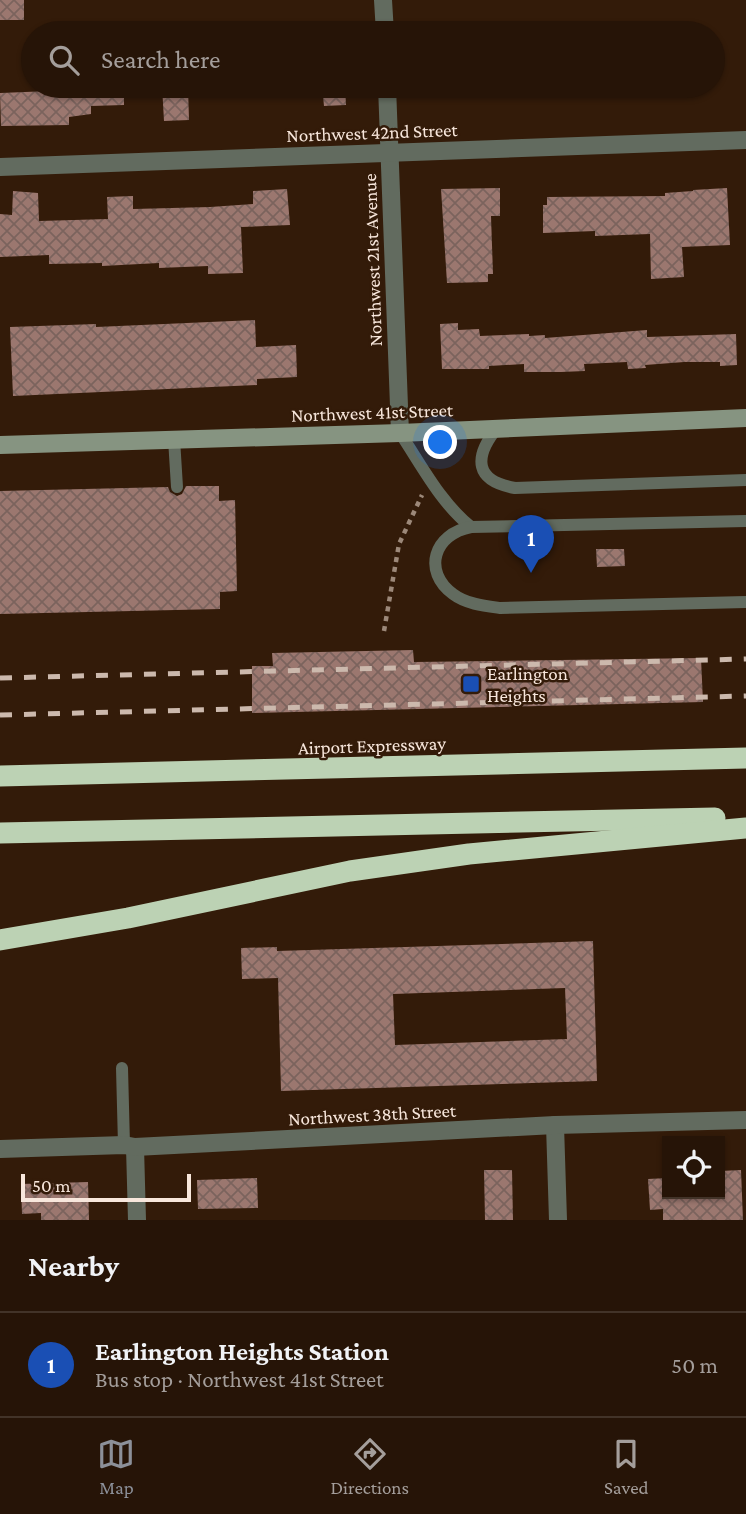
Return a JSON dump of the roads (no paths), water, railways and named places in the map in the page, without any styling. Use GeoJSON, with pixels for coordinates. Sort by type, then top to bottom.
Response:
{"type":"FeatureCollection","features":[{"type":"Feature","properties":{"kind":"highway","name":"Airport Expressway"},"geometry":{"type":"LineString","coordinates":[[0,776],[746,758]]}},
{"type":"Feature","properties":{"kind":"highway"},"geometry":{"type":"LineString","coordinates":[[0,833],[746,818]]}},
{"type":"Feature","properties":{"kind":"highway"},"geometry":{"type":"LineString","coordinates":[[0,940],[128,918],[376,867],[469,854],[746,828]]}},
{"type":"Feature","properties":{"kind":"main road","name":"Northwest 41st Street"},"geometry":{"type":"LineString","coordinates":[[0,445],[400,433],[746,418]]}},
{"type":"Feature","properties":{"kind":"street"},"geometry":{"type":"LineString","coordinates":[[383,0],[384,21]]}},
{"type":"Feature","properties":{"kind":"street","name":"Northwest 21st Avenue"},"geometry":{"type":"LineString","coordinates":[[387,98],[400,433]]}},
{"type":"Feature","properties":{"kind":"street","name":"Northwest 42nd Street"},"geometry":{"type":"LineString","coordinates":[[0,167],[746,140]]}},
{"type":"Feature","properties":{"kind":"street","name":"Northwest 38th Street"},"geometry":{"type":"LineString","coordinates":[[0,1149],[129,1146],[555,1125],[746,1120]]}},
{"type":"Feature","properties":{"kind":"street"},"geometry":{"type":"LineString","coordinates":[[555,1125],[558,1220]]}},
{"type":"Feature","properties":{"kind":"street"},"geometry":{"type":"LineString","coordinates":[[129,1146],[137,1220]]}},
{"type":"Feature","properties":{"kind":"lane"},"geometry":{"type":"LineString","coordinates":[[497,428],[482,450],[480,463],[491,480],[515,488],[746,480]]}},
{"type":"Feature","properties":{"kind":"lane"},"geometry":{"type":"LineString","coordinates":[[400,433],[454,514],[471,527]]}},
{"type":"Feature","properties":{"kind":"lane"},"geometry":{"type":"LineString","coordinates":[[174,439],[177,486]]}},
{"type":"Feature","properties":{"kind":"lane"},"geometry":{"type":"LineString","coordinates":[[746,521],[471,527],[457,530],[440,543],[435,565],[443,586],[456,597],[482,606],[500,608],[746,602]]}},
{"type":"Feature","properties":{"kind":"lane"},"geometry":{"type":"LineString","coordinates":[[122,1068],[129,1146]]}},
{"type":"Feature","properties":{"kind":"railway"},"geometry":{"type":"LineString","coordinates":[[0,678],[746,659]]}},
{"type":"Feature","properties":{"kind":"railway"},"geometry":{"type":"LineString","coordinates":[[0,715],[746,696]]}},
{"type":"Feature","properties":{"kind":"place","name":"Earlington Heights Station"},"geometry":{"type":"Point","coordinates":[531,573]}},
{"type":"Feature","properties":{"kind":"place","name":"Earlington Heights"},"geometry":{"type":"Point","coordinates":[471,684]}}]}
